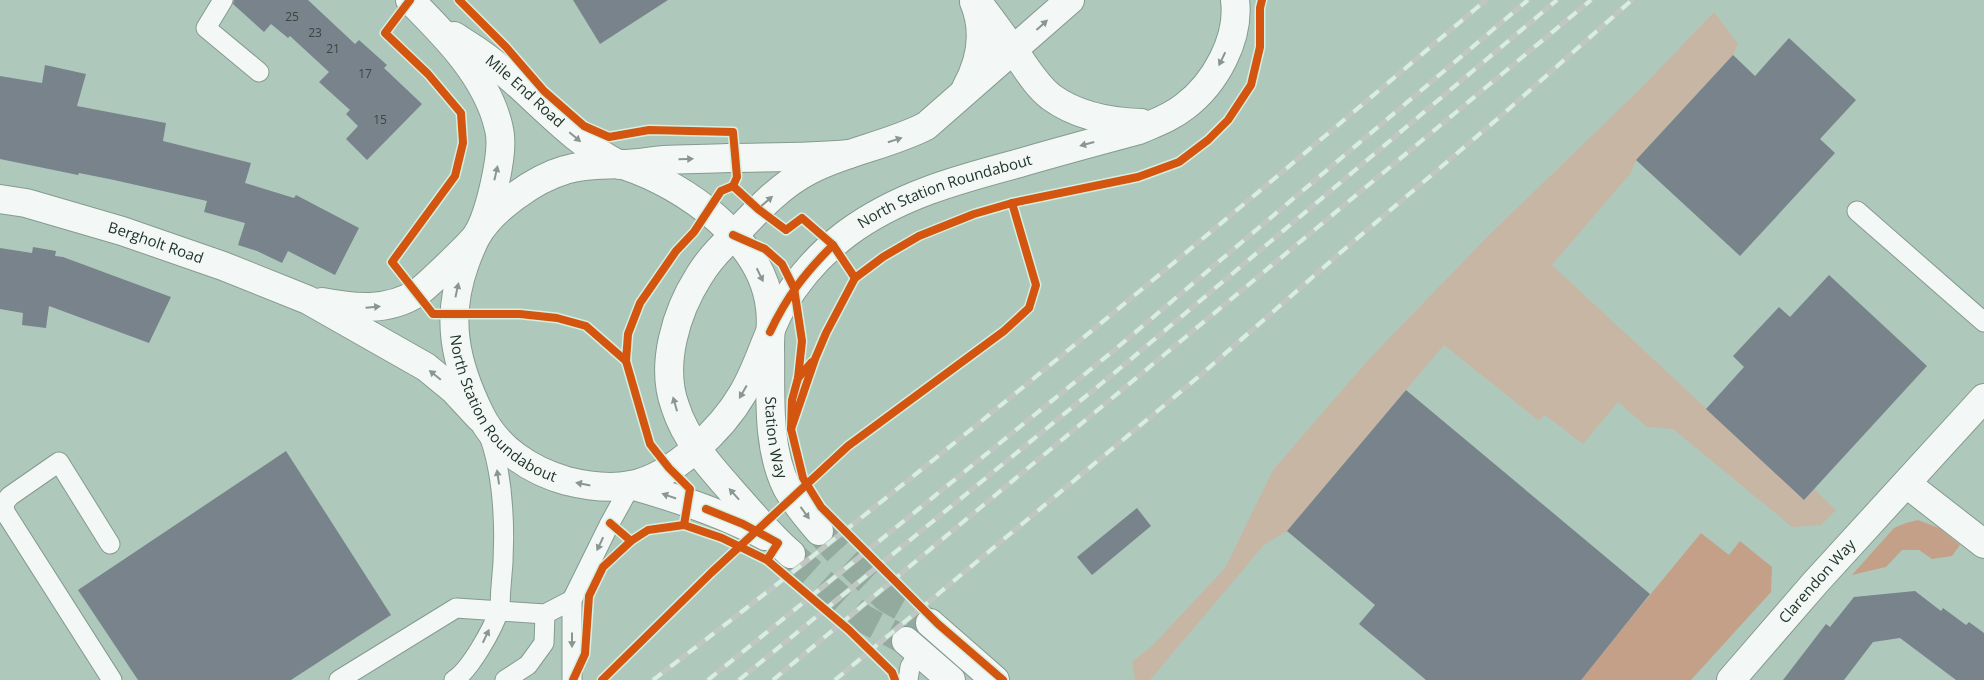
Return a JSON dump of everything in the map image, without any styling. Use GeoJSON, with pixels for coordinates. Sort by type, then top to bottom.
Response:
{"type":"FeatureCollection","features":[{"type":"Feature","properties":{"kind":"main road"},"geometry":{"type":"LineString","coordinates":[[975,0],[1049,96],[1071,109],[1118,122],[1141,123],[1167,119],[1185,107],[1202,90],[1214,75],[1225,54],[1234,30],[1237,4]]}},
{"type":"Feature","properties":{"kind":"main road"},"geometry":{"type":"LineString","coordinates":[[962,93],[972,76],[980,56],[981,34],[975,0]]}},
{"type":"Feature","properties":{"kind":"main road"},"geometry":{"type":"LineString","coordinates":[[962,93],[1070,0]]}},
{"type":"Feature","properties":{"kind":"main road","name":"Mile End Road"},"geometry":{"type":"LineString","coordinates":[[419,9],[498,66],[577,139],[598,154],[620,164]]}},
{"type":"Feature","properties":{"kind":"main road","name":"Mile End Road"},"geometry":{"type":"LineString","coordinates":[[419,9],[464,60],[484,89],[500,131],[498,166],[489,204],[477,236]]}},
{"type":"Feature","properties":{"kind":"main road","name":"North Station Roundabout"},"geometry":{"type":"LineString","coordinates":[[696,448],[682,425],[674,405],[670,384],[673,343],[685,304],[698,276],[714,255],[758,209],[785,186],[809,170],[848,154],[905,137],[948,108],[962,93]]}},
{"type":"Feature","properties":{"kind":"main road","name":"North Station Roundabout"},"geometry":{"type":"LineString","coordinates":[[848,154],[817,157],[663,160],[620,164],[591,164],[564,170],[537,182],[512,200],[490,219],[477,236],[459,279],[454,316],[458,359],[468,388],[483,420],[515,457],[536,470],[588,485],[631,485],[669,468],[714,432],[743,393],[758,364],[782,307],[797,284],[833,245],[869,219],[904,200],[954,180],[1139,130],[1167,119]]}},
{"type":"Feature","properties":{"kind":"main road","name":"North Station Roundabout"},"geometry":{"type":"LineString","coordinates":[[620,164],[661,180],[689,196],[708,210],[733,236],[749,255],[768,291],[771,310],[770,332]]}},
{"type":"Feature","properties":{"kind":"main road","name":"Bergholt Road"},"geometry":{"type":"LineString","coordinates":[[0,199],[26,203],[122,231],[223,266],[308,300],[426,367],[454,390],[483,420]]}},
{"type":"Feature","properties":{"kind":"main road","name":"Bergholt Road"},"geometry":{"type":"LineString","coordinates":[[308,300],[341,306],[377,307],[404,299],[418,293],[477,236]]}},
{"type":"Feature","properties":{"kind":"main road","name":"Station Way"},"geometry":{"type":"LineString","coordinates":[[770,332],[771,416],[777,462],[788,489],[819,531]]}},
{"type":"Feature","properties":{"kind":"main road","name":"Clarendon Way"},"geometry":{"type":"LineString","coordinates":[[1731,680],[1815,583],[1984,398]]}},
{"type":"Feature","properties":{"kind":"main road"},"geometry":{"type":"LineString","coordinates":[[631,485],[706,509],[743,524],[784,548],[721,479],[696,448]]}},
{"type":"Feature","properties":{"kind":"main road"},"geometry":{"type":"LineString","coordinates":[[1907,484],[1984,544]]}},
{"type":"Feature","properties":{"kind":"main road"},"geometry":{"type":"LineString","coordinates":[[930,623],[995,680]]}},
{"type":"Feature","properties":{"kind":"main road"},"geometry":{"type":"LineString","coordinates":[[913,647],[951,680]]}},
{"type":"Feature","properties":{"kind":"lane"},"geometry":{"type":"LineString","coordinates":[[223,0],[206,28],[259,72]]}},
{"type":"Feature","properties":{"kind":"lane"},"geometry":{"type":"LineString","coordinates":[[1857,211],[1984,322]]}},
{"type":"Feature","properties":{"kind":"lane"},"geometry":{"type":"LineString","coordinates":[[456,678],[482,646],[499,610],[504,564],[501,497],[493,446],[483,420]]}},
{"type":"Feature","properties":{"kind":"lane"},"geometry":{"type":"LineString","coordinates":[[110,544],[59,462],[10,496],[4,504],[5,512],[112,680]]}},
{"type":"Feature","properties":{"kind":"lane"},"geometry":{"type":"LineString","coordinates":[[572,680],[572,600],[631,485]]}},
{"type":"Feature","properties":{"kind":"lane"},"geometry":{"type":"LineString","coordinates":[[339,680],[456,608],[545,614],[572,600]]}},
{"type":"Feature","properties":{"kind":"lane"},"geometry":{"type":"LineString","coordinates":[[505,680],[528,664],[544,643],[545,614]]}},
{"type":"Feature","properties":{"kind":"lane"},"geometry":{"type":"LineString","coordinates":[[908,680],[913,647]]}},
{"type":"Feature","properties":{"kind":"shaded area"},"geometry":{"type":"Polygon","coordinates":[[[1714,12],[1738,44],[1733,55],[1636,160],[1631,173],[1552,265],[1804,499],[1814,489],[1836,510],[1821,525],[1792,527],[1673,429],[1647,427],[1618,402],[1583,444],[1545,415],[1539,421],[1444,345],[1287,531],[1264,545],[1150,680],[1135,680],[1132,662],[1153,645],[1225,568],[1273,470],[1369,359],[1489,235],[1641,88],[1714,12]]]}},
{"type":"Feature","properties":{"kind":"shaded area"},"geometry":{"type":"Polygon","coordinates":[[[1918,520],[1939,528],[1960,545],[1952,556],[1932,559],[1919,550],[1902,550],[1886,567],[1852,575],[1894,528],[1918,520]]]}},
{"type":"Feature","properties":{"kind":"shaded area"},"geometry":{"type":"Polygon","coordinates":[[[1701,533],[1729,555],[1740,541],[1772,567],[1771,592],[1691,680],[1580,680],[1701,533]]]}},
{"type":"Feature","properties":{"kind":"building"},"geometry":{"type":"Polygon","coordinates":[[[234,0],[308,0],[355,44],[359,40],[387,65],[384,68],[422,104],[367,160],[346,139],[358,126],[346,114],[350,110],[319,82],[329,72],[290,36],[288,38],[271,24],[264,32],[233,4],[234,0]]]}},
{"type":"Feature","properties":{"kind":"building"},"geometry":{"type":"Polygon","coordinates":[[[573,0],[668,0],[600,44],[573,0]]]}},
{"type":"Feature","properties":{"kind":"building"},"geometry":{"type":"Polygon","coordinates":[[[1789,38],[1856,100],[1820,139],[1835,153],[1740,256],[1636,160],[1733,55],[1755,76],[1789,38]]]}},
{"type":"Feature","properties":{"kind":"building"},"geometry":{"type":"Polygon","coordinates":[[[45,65],[86,74],[77,106],[166,123],[163,141],[251,163],[245,183],[294,198],[296,195],[359,228],[335,275],[288,251],[282,263],[257,251],[238,245],[245,223],[204,212],[207,201],[114,180],[79,173],[78,175],[0,159],[0,76],[42,83],[45,65]]]}},
{"type":"Feature","properties":{"kind":"building"},"geometry":{"type":"Polygon","coordinates":[[[33,247],[56,251],[55,256],[63,257],[171,297],[149,343],[49,306],[46,328],[22,325],[23,313],[0,309],[0,248],[32,253],[33,247]]]}},
{"type":"Feature","properties":{"kind":"building"},"geometry":{"type":"Polygon","coordinates":[[[1829,275],[1927,366],[1804,500],[1706,409],[1744,367],[1733,356],[1779,307],[1790,317],[1829,275]]]}},
{"type":"Feature","properties":{"kind":"building"},"geometry":{"type":"Polygon","coordinates":[[[1406,390],[1650,594],[1581,680],[1426,680],[1359,624],[1375,605],[1287,531],[1406,390]]]}},
{"type":"Feature","properties":{"kind":"building"},"geometry":{"type":"Polygon","coordinates":[[[286,451],[391,615],[291,680],[138,680],[78,590],[286,451]]]}},
{"type":"Feature","properties":{"kind":"building"},"geometry":{"type":"Polygon","coordinates":[[[1137,508],[1151,526],[1092,575],[1077,557],[1137,508]]]}},
{"type":"Feature","properties":{"kind":"building"},"geometry":{"type":"Polygon","coordinates":[[[1915,591],[1941,611],[1943,608],[1966,625],[1969,622],[1984,633],[1984,680],[1956,680],[1900,638],[1873,642],[1844,680],[1783,680],[1826,624],[1830,627],[1854,597],[1915,591]]]}},
{"type":"Feature","properties":{"kind":"tunnel"},"geometry":{"type":"LineString","coordinates":[[819,531],[886,598],[930,623]]}},
{"type":"Feature","properties":{"kind":"tunnel"},"geometry":{"type":"LineString","coordinates":[[791,554],[862,618],[906,641]]}},
{"type":"Feature","properties":{"kind":"railway"},"geometry":{"type":"LineString","coordinates":[[653,680],[970,431],[1486,0]]}},
{"type":"Feature","properties":{"kind":"railway"},"geometry":{"type":"LineString","coordinates":[[708,680],[1112,352],[1528,0]]}},
{"type":"Feature","properties":{"kind":"railway"},"geometry":{"type":"LineString","coordinates":[[739,680],[1124,365],[1557,0]]}},
{"type":"Feature","properties":{"kind":"railway"},"geometry":{"type":"LineString","coordinates":[[773,680],[1591,0]]}},
{"type":"Feature","properties":{"kind":"railway"},"geometry":{"type":"LineString","coordinates":[[835,680],[1203,373],[1632,0]]}},
{"type":"Feature","properties":{"kind":"cycle path"},"geometry":{"type":"LineString","coordinates":[[410,0],[385,33],[428,74],[461,113],[463,143],[455,176],[392,262],[433,314],[520,314],[557,318],[586,326],[626,361],[650,444],[669,468],[690,489],[684,525]]}},
{"type":"Feature","properties":{"kind":"cycle path"},"geometry":{"type":"LineString","coordinates":[[459,0],[506,47],[544,91],[584,126],[609,137],[649,130],[733,132],[737,177],[733,186],[758,209],[786,230],[802,218],[833,245],[855,278]]}},
{"type":"Feature","properties":{"kind":"cycle path"},"geometry":{"type":"LineString","coordinates":[[791,429],[826,333],[855,278],[883,257],[919,236],[974,214],[1012,203],[1138,177],[1179,162],[1208,140],[1228,120],[1251,85],[1260,47],[1260,8],[1262,0]]}},
{"type":"Feature","properties":{"kind":"cycle path"},"geometry":{"type":"LineString","coordinates":[[626,361],[628,334],[640,303],[676,251],[694,232],[721,191],[733,186]]}},
{"type":"Feature","properties":{"kind":"cycle path"},"geometry":{"type":"LineString","coordinates":[[602,680],[711,573],[848,446],[1004,331],[1029,308],[1036,285],[1012,203]]}},
{"type":"Feature","properties":{"kind":"cycle path"},"geometry":{"type":"LineString","coordinates":[[733,235],[765,249],[782,264],[794,288],[802,341],[798,378]]}},
{"type":"Feature","properties":{"kind":"cycle path"},"geometry":{"type":"LineString","coordinates":[[770,332],[797,286],[833,245]]}},
{"type":"Feature","properties":{"kind":"cycle path"},"geometry":{"type":"LineString","coordinates":[[812,362],[798,378],[792,400],[791,429],[803,478],[821,507],[938,624],[1003,680]]}},
{"type":"Feature","properties":{"kind":"cycle path"},"geometry":{"type":"LineString","coordinates":[[610,523],[631,541],[648,530],[684,525],[722,538],[767,560],[778,543],[743,524],[706,509]]}},
{"type":"Feature","properties":{"kind":"cycle path"},"geometry":{"type":"LineString","coordinates":[[573,680],[585,654],[589,596],[603,567],[631,541]]}},
{"type":"Feature","properties":{"kind":"cycle path"},"geometry":{"type":"LineString","coordinates":[[767,560],[849,630],[892,672],[895,680]]}}]}
